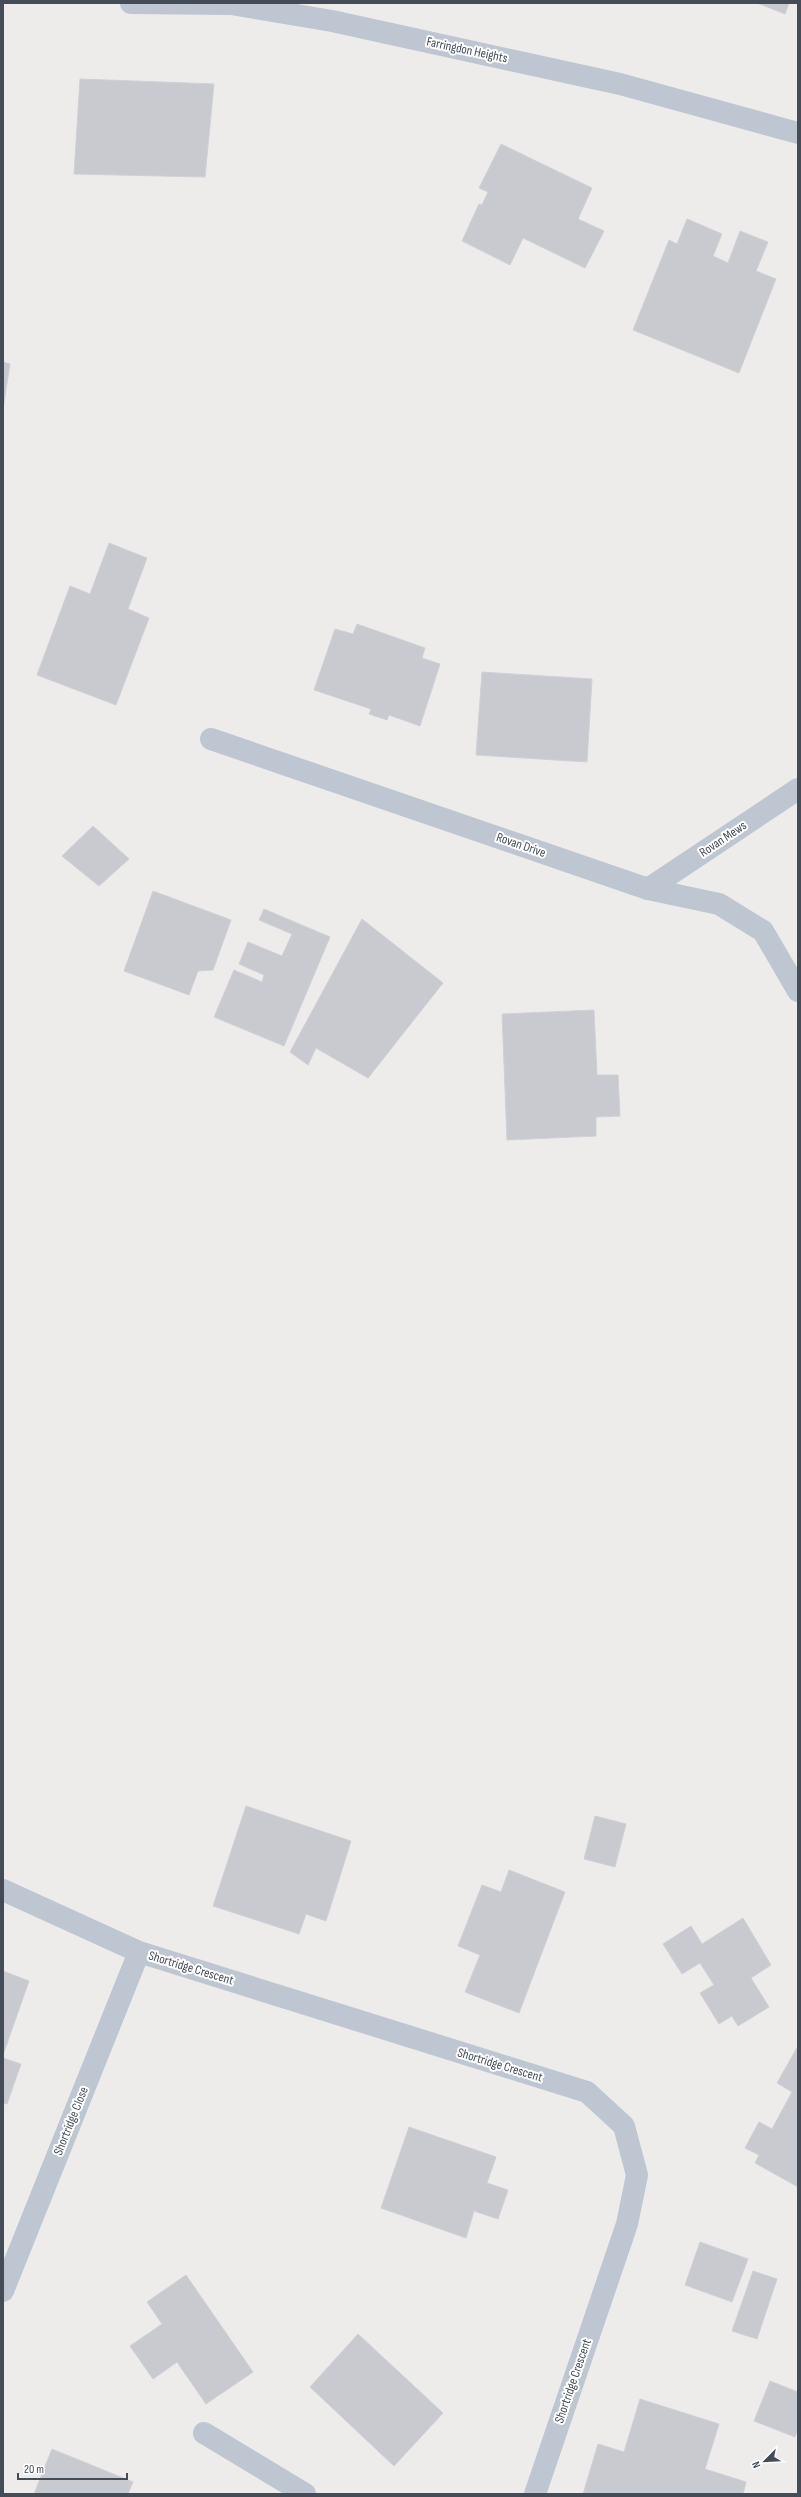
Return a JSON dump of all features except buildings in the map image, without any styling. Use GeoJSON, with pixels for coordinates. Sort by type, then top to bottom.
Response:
{"type":"FeatureCollection","features":[{"type":"Feature","properties":{"kind":"street","name":"Farringdon Heights"},"geometry":{"type":"LineString","coordinates":[[131,3],[231,4],[332,21],[620,84],[798,132]]}},
{"type":"Feature","properties":{"kind":"street","name":"Rovan Drive"},"geometry":{"type":"LineString","coordinates":[[211,739],[648,889],[719,904],[763,931],[798,991]]}},
{"type":"Feature","properties":{"kind":"street","name":"Rovan Mews"},"geometry":{"type":"LineString","coordinates":[[648,889],[798,789]]}},
{"type":"Feature","properties":{"kind":"street","name":"Shortridge Crescent"},"geometry":{"type":"LineString","coordinates":[[3,1890],[139,1952],[587,2092],[624,2126],[637,2175],[627,2224],[535,2494]]}},
{"type":"Feature","properties":{"kind":"street","name":"Shortridge Close"},"geometry":{"type":"LineString","coordinates":[[3,2291],[139,1952]]}},
{"type":"Feature","properties":{"kind":"street"},"geometry":{"type":"LineString","coordinates":[[204,2433],[305,2494]]}}]}
